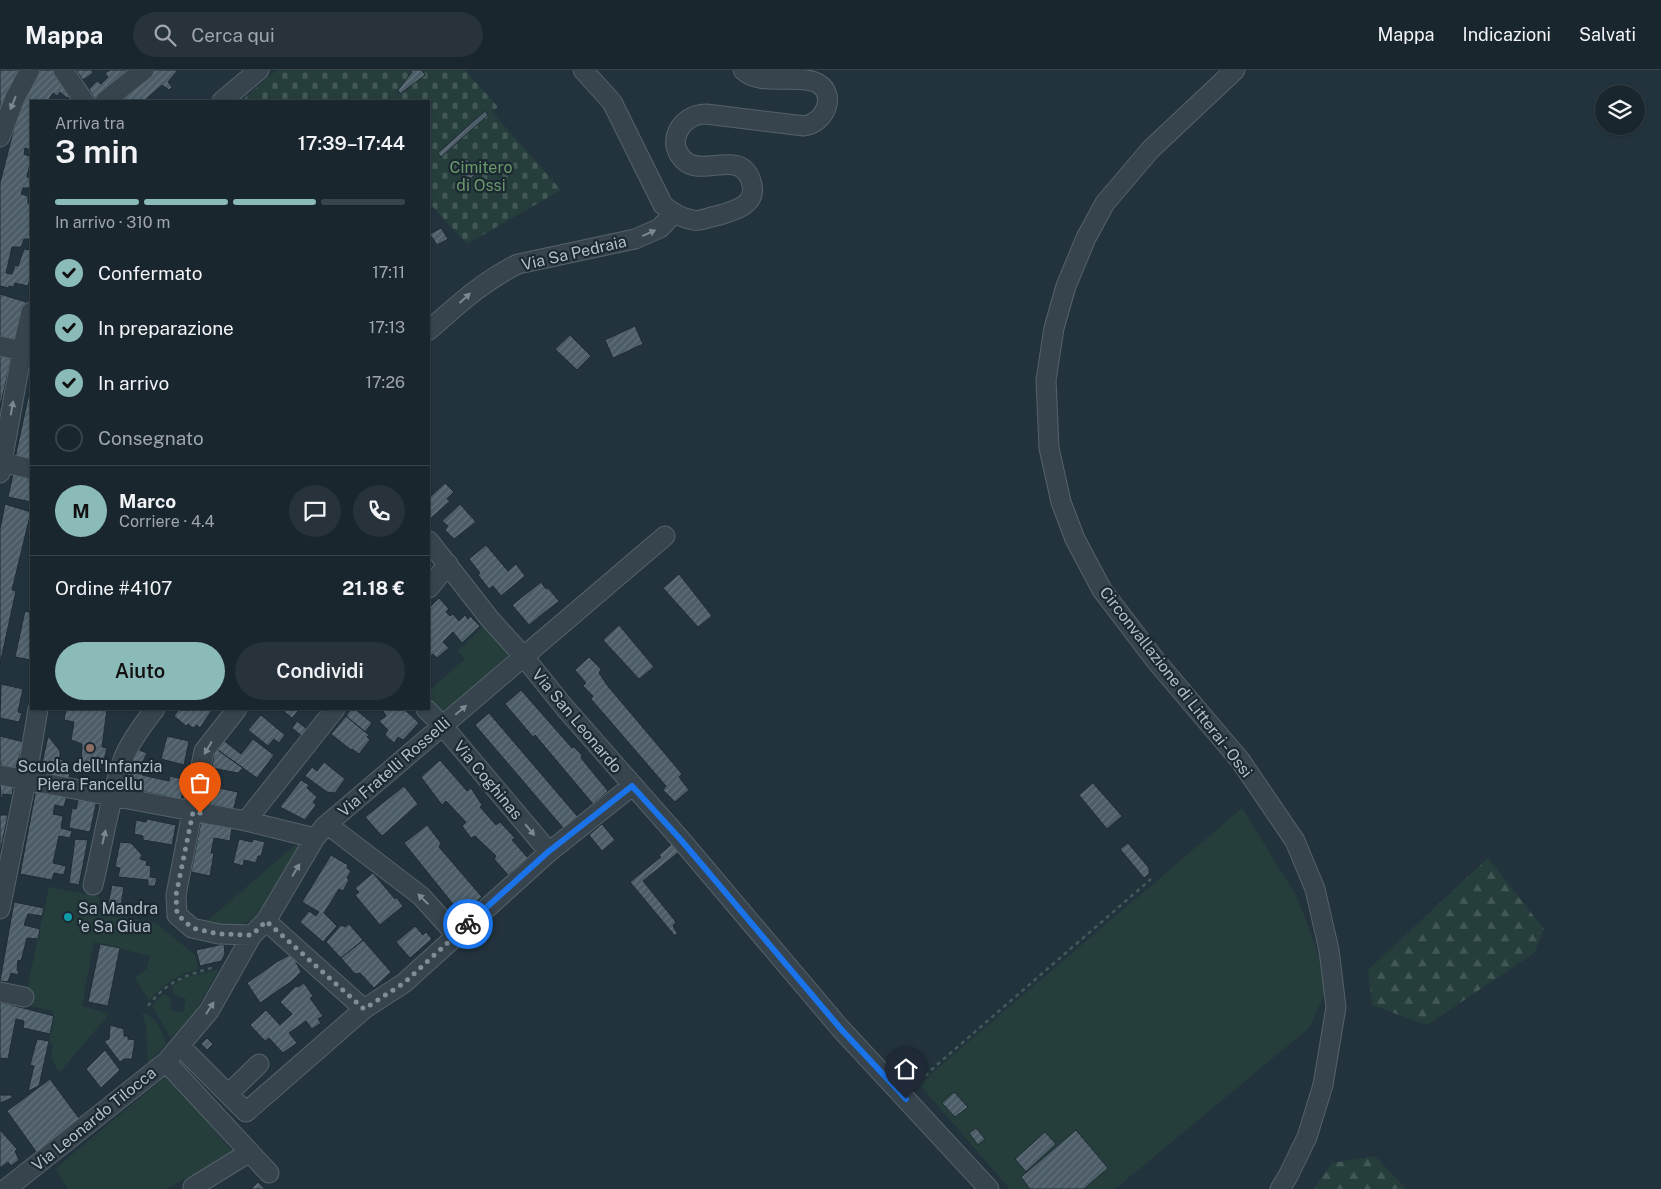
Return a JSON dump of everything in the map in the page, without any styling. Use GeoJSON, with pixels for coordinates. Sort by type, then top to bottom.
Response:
{"type":"FeatureCollection","features":[{"type":"Feature","properties":{"kind":"street"},"geometry":{"type":"LineString","coordinates":[[0,137],[15,98],[30,70]]}},
{"type":"Feature","properties":{"kind":"street"},"geometry":{"type":"LineString","coordinates":[[63,70],[83,100]]}},
{"type":"Feature","properties":{"kind":"street"},"geometry":{"type":"LineString","coordinates":[[106,100],[144,70]]}},
{"type":"Feature","properties":{"kind":"street"},"geometry":{"type":"LineString","coordinates":[[223,100],[259,70]]}},
{"type":"Feature","properties":{"kind":"street"},"geometry":{"type":"LineString","coordinates":[[584,70],[612,102],[663,205],[673,214],[696,221],[736,210],[746,204],[752,187],[748,175],[739,167],[725,164],[694,166],[681,157],[677,150],[677,134],[680,126],[687,119],[698,114],[706,114],[804,126],[816,123],[824,115],[827,108],[826,94],[823,88],[814,81],[758,78],[752,77],[743,70]]}},
{"type":"Feature","properties":{"kind":"street","name":"Circonvallazione di Litterai - Ossi"},"geometry":{"type":"LineString","coordinates":[[1235,70],[1151,150],[1105,204],[1086,238],[1066,286],[1054,328],[1046,390],[1049,448],[1060,502],[1079,548],[1102,590],[1156,661],[1240,760],[1295,841],[1315,889],[1329,950],[1336,1007],[1321,1094],[1307,1137],[1280,1189]]}},
{"type":"Feature","properties":{"kind":"street","name":"Via Sa Pedraia"},"geometry":{"type":"LineString","coordinates":[[430,329],[475,289],[518,264],[635,240],[660,228],[673,214]]}},
{"type":"Feature","properties":{"kind":"street"},"geometry":{"type":"LineString","coordinates":[[30,316],[1,468],[30,469]]}},
{"type":"Feature","properties":{"kind":"street"},"geometry":{"type":"LineString","coordinates":[[0,346],[22,351]]}},
{"type":"Feature","properties":{"kind":"street","name":"Via Fratelli Rosselli"},"geometry":{"type":"LineString","coordinates":[[180,1046],[209,1011],[252,935],[266,921],[320,832],[442,725],[665,536]]}},
{"type":"Feature","properties":{"kind":"street","name":"Via San Leonardo"},"geometry":{"type":"LineString","coordinates":[[430,542],[489,618],[840,1028],[989,1189]]}},
{"type":"Feature","properties":{"kind":"street"},"geometry":{"type":"LineString","coordinates":[[430,587],[448,564]]}},
{"type":"Feature","properties":{"kind":"street"},"geometry":{"type":"LineString","coordinates":[[0,909],[26,781],[38,710]]}},
{"type":"Feature","properties":{"kind":"street"},"geometry":{"type":"LineString","coordinates":[[93,885],[124,756],[154,710]]}},
{"type":"Feature","properties":{"kind":"street"},"geometry":{"type":"LineString","coordinates":[[235,710],[204,751],[176,895],[177,914],[192,928],[219,934],[252,935]]}},
{"type":"Feature","properties":{"kind":"street"},"geometry":{"type":"LineString","coordinates":[[246,821],[334,710]]}},
{"type":"Feature","properties":{"kind":"street","name":"Via Coghinas"},"geometry":{"type":"LineString","coordinates":[[427,710],[442,725],[548,852]]}},
{"type":"Feature","properties":{"kind":"street"},"geometry":{"type":"LineString","coordinates":[[0,775],[246,821],[320,832],[332,828],[421,896],[456,935]]}},
{"type":"Feature","properties":{"kind":"street"},"geometry":{"type":"LineString","coordinates":[[180,1046],[246,1112],[364,1009],[404,983],[548,852],[632,786]]}},
{"type":"Feature","properties":{"kind":"street"},"geometry":{"type":"LineString","coordinates":[[266,921],[364,1009]]}},
{"type":"Feature","properties":{"kind":"street"},"geometry":{"type":"LineString","coordinates":[[0,992],[24,997]]}},
{"type":"Feature","properties":{"kind":"street","name":"Via Leonardo Tilocca"},"geometry":{"type":"LineString","coordinates":[[6,1189],[166,1062],[180,1046]]}},
{"type":"Feature","properties":{"kind":"street"},"geometry":{"type":"LineString","coordinates":[[166,1062],[269,1173]]}},
{"type":"Feature","properties":{"kind":"street"},"geometry":{"type":"LineString","coordinates":[[228,1094],[259,1064]]}},
{"type":"Feature","properties":{"kind":"street"},"geometry":{"type":"LineString","coordinates":[[193,1187],[250,1152]]}},
{"type":"Feature","properties":{"kind":"path"},"geometry":{"type":"LineString","coordinates":[[906,1099],[931,1070],[1152,880]]}},
{"type":"Feature","properties":{"kind":"path"},"geometry":{"type":"LineString","coordinates":[[148,1006],[163,990],[180,978],[218,966],[234,966]]}},
{"type":"Feature","properties":{"kind":"green space","name":"Cimitero di Ossi"},"geometry":{"type":"Polygon","coordinates":[[[277,70],[465,70],[498,107],[492,112],[561,190],[467,244],[430,204],[430,100],[242,100],[277,70]]]}},
{"type":"Feature","properties":{"kind":"green space"},"geometry":{"type":"Polygon","coordinates":[[[483,626],[511,659],[444,715],[430,700],[430,690],[465,659],[458,651],[483,626]]]}},
{"type":"Feature","properties":{"kind":"green space"},"geometry":{"type":"Polygon","coordinates":[[[1242,808],[1297,897],[1321,961],[1325,993],[1309,1028],[1115,1189],[1010,1189],[919,1084],[1242,808]]]}},
{"type":"Feature","properties":{"kind":"green space"},"geometry":{"type":"Polygon","coordinates":[[[298,844],[300,847],[257,920],[218,929],[206,922],[295,845],[298,844]]]}},
{"type":"Feature","properties":{"kind":"green space"},"geometry":{"type":"Polygon","coordinates":[[[1488,858],[1544,929],[1534,953],[1427,1025],[1372,1005],[1368,970],[1488,858]]]}},
{"type":"Feature","properties":{"kind":"green space"},"geometry":{"type":"Polygon","coordinates":[[[49,887],[100,897],[98,912],[156,923],[195,955],[198,969],[171,981],[149,1001],[135,978],[147,969],[150,956],[94,942],[82,1006],[109,1014],[59,1073],[51,1057],[53,1044],[49,1043],[53,1011],[26,1005],[24,1002],[49,887]]]}},
{"type":"Feature","properties":{"kind":"green space"},"geometry":{"type":"Polygon","coordinates":[[[219,969],[194,1014],[171,1038],[152,1006],[163,994],[170,999],[171,1009],[183,1013],[186,999],[176,995],[173,992],[172,986],[183,978],[219,969]]]}},
{"type":"Feature","properties":{"kind":"green space"},"geometry":{"type":"Polygon","coordinates":[[[142,1013],[155,1021],[167,1043],[148,1064],[146,1025],[142,1013]]]}},
{"type":"Feature","properties":{"kind":"green space"},"geometry":{"type":"Polygon","coordinates":[[[167,1075],[234,1153],[166,1189],[68,1189],[55,1169],[167,1075]]]}},
{"type":"Feature","properties":{"kind":"green space"},"geometry":{"type":"Polygon","coordinates":[[[1375,1156],[1406,1189],[1314,1189],[1332,1163],[1375,1156]]]}},
{"type":"Feature","properties":{"kind":"building"},"geometry":{"type":"Polygon","coordinates":[[[0,70],[19,70],[0,115],[0,70]]]}},
{"type":"Feature","properties":{"kind":"building"},"geometry":{"type":"Polygon","coordinates":[[[36,70],[55,70],[72,94],[67,98],[60,92],[57,96],[53,93],[49,100],[30,100],[30,150],[25,148],[24,154],[30,157],[27,177],[30,178],[30,188],[23,188],[21,194],[28,196],[28,203],[30,204],[30,239],[24,239],[21,247],[12,247],[6,273],[12,274],[15,265],[18,266],[24,249],[30,250],[30,278],[28,286],[15,283],[14,287],[9,286],[8,288],[0,286],[0,183],[21,101],[36,70]]]}},
{"type":"Feature","properties":{"kind":"building"},"geometry":{"type":"Polygon","coordinates":[[[76,70],[92,70],[93,73],[83,80],[76,70]]]}},
{"type":"Feature","properties":{"kind":"building"},"geometry":{"type":"Polygon","coordinates":[[[110,70],[133,70],[99,100],[95,100],[89,89],[97,81],[101,84],[108,77],[105,73],[110,70]]]}},
{"type":"Feature","properties":{"kind":"building"},"geometry":{"type":"Polygon","coordinates":[[[155,70],[178,70],[168,82],[172,87],[169,90],[162,85],[147,100],[119,100],[155,70]]]}},
{"type":"Feature","properties":{"kind":"building"},"geometry":{"type":"Polygon","coordinates":[[[410,70],[422,70],[425,75],[400,94],[398,90],[412,72],[410,70]]]}},
{"type":"Feature","properties":{"kind":"building"},"geometry":{"type":"Polygon","coordinates":[[[485,111],[488,115],[441,157],[438,153],[485,111]]]}},
{"type":"Feature","properties":{"kind":"building"},"geometry":{"type":"Polygon","coordinates":[[[467,159],[478,172],[469,180],[458,167],[467,159]]]}},
{"type":"Feature","properties":{"kind":"building"},"geometry":{"type":"Polygon","coordinates":[[[441,228],[448,239],[437,245],[430,234],[441,228]]]}},
{"type":"Feature","properties":{"kind":"building"},"geometry":{"type":"Polygon","coordinates":[[[0,294],[26,302],[16,343],[0,338],[0,294]]]}},
{"type":"Feature","properties":{"kind":"building"},"geometry":{"type":"Polygon","coordinates":[[[635,326],[643,344],[613,358],[605,340],[635,326]]]}},
{"type":"Feature","properties":{"kind":"building"},"geometry":{"type":"Polygon","coordinates":[[[570,335],[591,356],[577,370],[555,349],[570,335]]]}},
{"type":"Feature","properties":{"kind":"building"},"geometry":{"type":"Polygon","coordinates":[[[0,356],[11,358],[0,408],[0,356]]]}},
{"type":"Feature","properties":{"kind":"building"},"geometry":{"type":"Polygon","coordinates":[[[30,389],[30,462],[15,458],[30,389]]]}},
{"type":"Feature","properties":{"kind":"building"},"geometry":{"type":"Polygon","coordinates":[[[14,470],[30,474],[30,502],[8,497],[14,470]]]}},
{"type":"Feature","properties":{"kind":"building"},"geometry":{"type":"Polygon","coordinates":[[[445,483],[454,492],[447,499],[450,501],[430,519],[430,497],[445,483]]]}},
{"type":"Feature","properties":{"kind":"building"},"geometry":{"type":"Polygon","coordinates":[[[5,504],[30,512],[12,590],[16,591],[0,664],[0,529],[5,504]]]}},
{"type":"Feature","properties":{"kind":"building"},"geometry":{"type":"Polygon","coordinates":[[[460,504],[476,522],[454,539],[445,530],[448,526],[442,521],[460,504]]]}},
{"type":"Feature","properties":{"kind":"building"},"geometry":{"type":"Polygon","coordinates":[[[486,545],[508,571],[516,564],[525,576],[501,596],[493,586],[489,589],[469,559],[486,545]]]}},
{"type":"Feature","properties":{"kind":"building"},"geometry":{"type":"Polygon","coordinates":[[[679,574],[712,616],[698,627],[663,588],[679,574]]]}},
{"type":"Feature","properties":{"kind":"building"},"geometry":{"type":"Polygon","coordinates":[[[541,582],[559,601],[529,625],[512,605],[541,582]]]}},
{"type":"Feature","properties":{"kind":"building"},"geometry":{"type":"Polygon","coordinates":[[[439,598],[449,609],[446,612],[450,616],[453,614],[459,621],[465,615],[468,619],[470,616],[480,626],[462,643],[453,632],[443,642],[449,648],[437,658],[433,654],[430,657],[430,607],[439,598]]]}},
{"type":"Feature","properties":{"kind":"building"},"geometry":{"type":"Polygon","coordinates":[[[25,611],[30,613],[30,660],[15,657],[25,611]]]}},
{"type":"Feature","properties":{"kind":"building"},"geometry":{"type":"Polygon","coordinates":[[[619,625],[654,667],[639,679],[603,640],[619,625]]]}},
{"type":"Feature","properties":{"kind":"building"},"geometry":{"type":"Polygon","coordinates":[[[589,657],[601,669],[599,673],[607,685],[682,774],[679,777],[689,790],[675,802],[663,790],[666,786],[591,699],[593,696],[583,686],[586,683],[575,670],[589,657]]]}},
{"type":"Feature","properties":{"kind":"building"},"geometry":{"type":"Polygon","coordinates":[[[1,684],[23,689],[18,712],[22,713],[19,722],[0,718],[1,684]]]}},
{"type":"Feature","properties":{"kind":"building"},"geometry":{"type":"Polygon","coordinates":[[[521,690],[572,748],[574,747],[582,755],[581,758],[608,791],[593,804],[535,735],[533,737],[505,704],[521,690]]]}},
{"type":"Feature","properties":{"kind":"building"},"geometry":{"type":"Polygon","coordinates":[[[66,710],[107,710],[102,747],[107,748],[102,768],[81,764],[82,744],[71,740],[74,722],[64,720],[66,710]]]}},
{"type":"Feature","properties":{"kind":"building"},"geometry":{"type":"Polygon","coordinates":[[[178,710],[212,710],[200,728],[197,725],[193,728],[188,724],[186,726],[174,716],[178,710]]]}},
{"type":"Feature","properties":{"kind":"building"},"geometry":{"type":"Polygon","coordinates":[[[282,710],[299,710],[292,718],[282,710]]]}},
{"type":"Feature","properties":{"kind":"building"},"geometry":{"type":"Polygon","coordinates":[[[350,710],[356,710],[372,723],[365,732],[346,716],[350,710]]]}},
{"type":"Feature","properties":{"kind":"building"},"geometry":{"type":"Polygon","coordinates":[[[405,710],[419,723],[403,740],[398,737],[394,743],[385,735],[388,730],[379,721],[386,716],[383,711],[405,710]]]}},
{"type":"Feature","properties":{"kind":"building"},"geometry":{"type":"Polygon","coordinates":[[[489,713],[578,817],[564,829],[475,725],[489,713]]]}},
{"type":"Feature","properties":{"kind":"building"},"geometry":{"type":"Polygon","coordinates":[[[261,715],[285,735],[279,743],[274,739],[268,746],[248,730],[261,715]]]}},
{"type":"Feature","properties":{"kind":"building"},"geometry":{"type":"Polygon","coordinates":[[[346,716],[369,735],[367,737],[370,740],[359,754],[331,734],[346,716]]]}},
{"type":"Feature","properties":{"kind":"building"},"geometry":{"type":"Polygon","coordinates":[[[297,721],[308,730],[303,737],[292,728],[297,721]]]}},
{"type":"Feature","properties":{"kind":"building"},"geometry":{"type":"Polygon","coordinates":[[[0,736],[24,742],[15,770],[2,768],[0,764],[0,736]]]}},
{"type":"Feature","properties":{"kind":"building"},"geometry":{"type":"Polygon","coordinates":[[[48,736],[60,751],[60,759],[63,760],[62,768],[71,770],[68,780],[40,773],[48,736]]]}},
{"type":"Feature","properties":{"kind":"building"},"geometry":{"type":"Polygon","coordinates":[[[167,736],[189,741],[184,765],[161,759],[167,736]]]}},
{"type":"Feature","properties":{"kind":"building"},"geometry":{"type":"Polygon","coordinates":[[[253,739],[274,755],[257,778],[215,748],[223,740],[241,754],[253,739]]]}},
{"type":"Feature","properties":{"kind":"building"},"geometry":{"type":"Polygon","coordinates":[[[215,748],[243,768],[238,773],[212,768],[215,748]]]}},
{"type":"Feature","properties":{"kind":"building"},"geometry":{"type":"Polygon","coordinates":[[[137,749],[147,753],[142,763],[142,775],[169,781],[170,776],[186,780],[180,803],[167,801],[167,796],[125,788],[132,760],[137,749]]]}},
{"type":"Feature","properties":{"kind":"building"},"geometry":{"type":"Polygon","coordinates":[[[440,760],[467,791],[471,788],[482,805],[480,807],[496,825],[500,822],[515,838],[512,840],[528,858],[508,875],[494,859],[496,856],[475,836],[471,838],[462,826],[466,822],[446,801],[442,805],[421,777],[440,760]]]}},
{"type":"Feature","properties":{"kind":"building"},"geometry":{"type":"Polygon","coordinates":[[[324,762],[345,779],[335,793],[327,792],[305,776],[312,767],[317,771],[324,762]]]}},
{"type":"Feature","properties":{"kind":"building"},"geometry":{"type":"Polygon","coordinates":[[[0,780],[14,783],[12,795],[3,794],[1,800],[0,780]]]}},
{"type":"Feature","properties":{"kind":"building"},"geometry":{"type":"Polygon","coordinates":[[[301,780],[309,785],[307,788],[317,797],[313,802],[316,805],[305,820],[280,807],[301,780]]]}},
{"type":"Feature","properties":{"kind":"building"},"geometry":{"type":"Polygon","coordinates":[[[1093,783],[1122,816],[1107,829],[1079,795],[1093,783]]]}},
{"type":"Feature","properties":{"kind":"building"},"geometry":{"type":"Polygon","coordinates":[[[404,786],[418,804],[382,836],[365,817],[404,786]]]}},
{"type":"Feature","properties":{"kind":"building"},"geometry":{"type":"Polygon","coordinates":[[[214,787],[238,792],[232,815],[223,813],[225,807],[210,804],[214,787]]]}},
{"type":"Feature","properties":{"kind":"building"},"geometry":{"type":"Polygon","coordinates":[[[36,789],[67,795],[64,807],[55,805],[53,814],[63,816],[61,828],[72,831],[70,838],[59,836],[53,863],[66,866],[64,875],[54,873],[52,880],[20,874],[36,789]]]}},
{"type":"Feature","properties":{"kind":"building"},"geometry":{"type":"Polygon","coordinates":[[[79,797],[97,800],[90,832],[69,828],[72,808],[76,809],[79,797]]]}},
{"type":"Feature","properties":{"kind":"building"},"geometry":{"type":"Polygon","coordinates":[[[0,815],[8,815],[0,853],[0,815]]]}},
{"type":"Feature","properties":{"kind":"building"},"geometry":{"type":"Polygon","coordinates":[[[147,819],[176,825],[172,845],[143,840],[143,836],[134,834],[136,820],[146,822],[147,819]]]}},
{"type":"Feature","properties":{"kind":"building"},"geometry":{"type":"Polygon","coordinates":[[[201,822],[232,828],[230,841],[214,838],[211,853],[214,853],[210,876],[191,872],[201,822]]]}},
{"type":"Feature","properties":{"kind":"building"},"geometry":{"type":"Polygon","coordinates":[[[602,824],[615,840],[602,851],[589,835],[602,824]]]}},
{"type":"Feature","properties":{"kind":"building"},"geometry":{"type":"Polygon","coordinates":[[[427,825],[441,843],[439,847],[482,897],[461,914],[404,843],[427,825]]]}},
{"type":"Feature","properties":{"kind":"building"},"geometry":{"type":"Polygon","coordinates":[[[75,839],[88,840],[79,885],[69,883],[75,839]]]}},
{"type":"Feature","properties":{"kind":"building"},"geometry":{"type":"Polygon","coordinates":[[[239,839],[252,842],[253,839],[265,842],[261,856],[258,856],[256,863],[244,860],[243,866],[233,863],[239,839]]]}},
{"type":"Feature","properties":{"kind":"building"},"geometry":{"type":"Polygon","coordinates":[[[120,842],[131,843],[142,855],[140,859],[147,861],[146,865],[151,866],[150,877],[157,878],[155,886],[148,886],[148,880],[118,877],[120,868],[115,867],[120,842]]]}},
{"type":"Feature","properties":{"kind":"building"},"geometry":{"type":"Polygon","coordinates":[[[673,843],[679,852],[643,881],[676,922],[673,926],[677,933],[675,936],[630,882],[661,857],[659,855],[673,843]]]}},
{"type":"Feature","properties":{"kind":"building"},"geometry":{"type":"Polygon","coordinates":[[[1128,843],[1149,868],[1149,874],[1144,878],[1120,849],[1128,843]]]}},
{"type":"Feature","properties":{"kind":"building"},"geometry":{"type":"Polygon","coordinates":[[[331,855],[348,865],[347,868],[351,871],[343,891],[339,889],[324,913],[337,926],[323,942],[300,922],[309,911],[316,916],[319,912],[302,902],[331,855]]]}},
{"type":"Feature","properties":{"kind":"building"},"geometry":{"type":"Polygon","coordinates":[[[373,873],[403,906],[380,925],[355,895],[359,892],[355,888],[373,873]]]}},
{"type":"Feature","properties":{"kind":"building"},"geometry":{"type":"Polygon","coordinates":[[[112,885],[124,887],[119,917],[106,914],[112,885]]]}},
{"type":"Feature","properties":{"kind":"building"},"geometry":{"type":"Polygon","coordinates":[[[14,902],[44,908],[42,916],[28,914],[24,925],[40,929],[38,939],[27,938],[21,961],[18,960],[18,975],[11,973],[8,982],[0,981],[14,902]]]}},
{"type":"Feature","properties":{"kind":"building"},"geometry":{"type":"Polygon","coordinates":[[[349,924],[363,940],[341,958],[326,942],[341,925],[345,927],[349,924]]]}},
{"type":"Feature","properties":{"kind":"building"},"geometry":{"type":"Polygon","coordinates":[[[415,926],[423,935],[426,932],[432,939],[410,958],[396,942],[415,926]]]}},
{"type":"Feature","properties":{"kind":"building"},"geometry":{"type":"Polygon","coordinates":[[[363,940],[391,972],[374,988],[360,973],[355,974],[341,958],[363,940]]]}},
{"type":"Feature","properties":{"kind":"building"},"geometry":{"type":"Polygon","coordinates":[[[100,944],[120,948],[108,1006],[88,1002],[100,944]]]}},
{"type":"Feature","properties":{"kind":"building"},"geometry":{"type":"Polygon","coordinates":[[[224,944],[225,954],[221,961],[200,966],[196,950],[224,944]]]}},
{"type":"Feature","properties":{"kind":"building"},"geometry":{"type":"Polygon","coordinates":[[[292,954],[301,972],[292,981],[260,1003],[247,983],[278,961],[292,954]]]}},
{"type":"Feature","properties":{"kind":"building"},"geometry":{"type":"Polygon","coordinates":[[[304,983],[313,996],[310,998],[323,1016],[318,1019],[321,1023],[312,1029],[306,1021],[289,1033],[297,1043],[283,1053],[269,1038],[265,1041],[250,1025],[266,1010],[280,1025],[292,1014],[280,1002],[296,986],[298,987],[304,983]]]}},
{"type":"Feature","properties":{"kind":"building"},"geometry":{"type":"Polygon","coordinates":[[[0,1002],[54,1016],[50,1034],[23,1028],[24,1021],[16,1019],[8,1059],[0,1058],[0,1002]]]}},
{"type":"Feature","properties":{"kind":"building"},"geometry":{"type":"Polygon","coordinates":[[[110,1025],[124,1029],[124,1036],[135,1040],[132,1059],[124,1059],[120,1062],[104,1041],[109,1039],[110,1025]]]}},
{"type":"Feature","properties":{"kind":"building"},"geometry":{"type":"Polygon","coordinates":[[[207,1038],[213,1044],[207,1050],[201,1044],[207,1038]]]}},
{"type":"Feature","properties":{"kind":"building"},"geometry":{"type":"Polygon","coordinates":[[[37,1039],[49,1041],[39,1086],[28,1091],[34,1066],[30,1065],[37,1039]]]}},
{"type":"Feature","properties":{"kind":"building"},"geometry":{"type":"Polygon","coordinates":[[[105,1050],[120,1070],[101,1088],[86,1069],[105,1050]]]}},
{"type":"Feature","properties":{"kind":"building"},"geometry":{"type":"Polygon","coordinates":[[[50,1079],[81,1121],[37,1153],[7,1111],[50,1079]]]}},
{"type":"Feature","properties":{"kind":"building"},"geometry":{"type":"Polygon","coordinates":[[[954,1092],[968,1107],[955,1117],[942,1103],[954,1092]]]}},
{"type":"Feature","properties":{"kind":"building"},"geometry":{"type":"Polygon","coordinates":[[[0,1095],[12,1095],[12,1098],[0,1103],[0,1095]]]}},
{"type":"Feature","properties":{"kind":"building"},"geometry":{"type":"Polygon","coordinates":[[[976,1128],[985,1139],[978,1145],[969,1133],[976,1128]]]}},
{"type":"Feature","properties":{"kind":"building"},"geometry":{"type":"Polygon","coordinates":[[[0,1130],[17,1149],[15,1151],[19,1160],[11,1166],[8,1162],[0,1168],[0,1130]]]}},
{"type":"Feature","properties":{"kind":"building"},"geometry":{"type":"Polygon","coordinates":[[[1076,1130],[1108,1168],[1084,1189],[1030,1189],[1021,1177],[1076,1130]]]}},
{"type":"Feature","properties":{"kind":"building"},"geometry":{"type":"Polygon","coordinates":[[[1045,1132],[1056,1144],[1026,1172],[1015,1159],[1045,1132]]]}},
{"type":"Feature","properties":{"kind":"building"},"geometry":{"type":"Polygon","coordinates":[[[258,1182],[265,1189],[251,1189],[258,1182]]]}},
{"type":"Feature","properties":{"kind":"way so far"},"geometry":{"type":"LineString","coordinates":[[200,813],[193,812],[176,895],[177,914],[192,928],[219,934],[252,935],[266,921],[364,1009],[404,983],[468,924]]}},
{"type":"Feature","properties":{"kind":"place","name":"Scuola dell'Infanzia Piera Fancellu"},"geometry":{"type":"Point","coordinates":[90,748]}},
{"type":"Feature","properties":{"kind":"place","name":"Sa Mandra ’e Sa Giua"},"geometry":{"type":"Point","coordinates":[68,917]}},
{"type":"Feature","properties":{"kind":"route"},"geometry":{"type":"LineString","coordinates":[[468,924],[548,852],[632,786],[681,840],[840,1028],[906,1099]]}}]}
